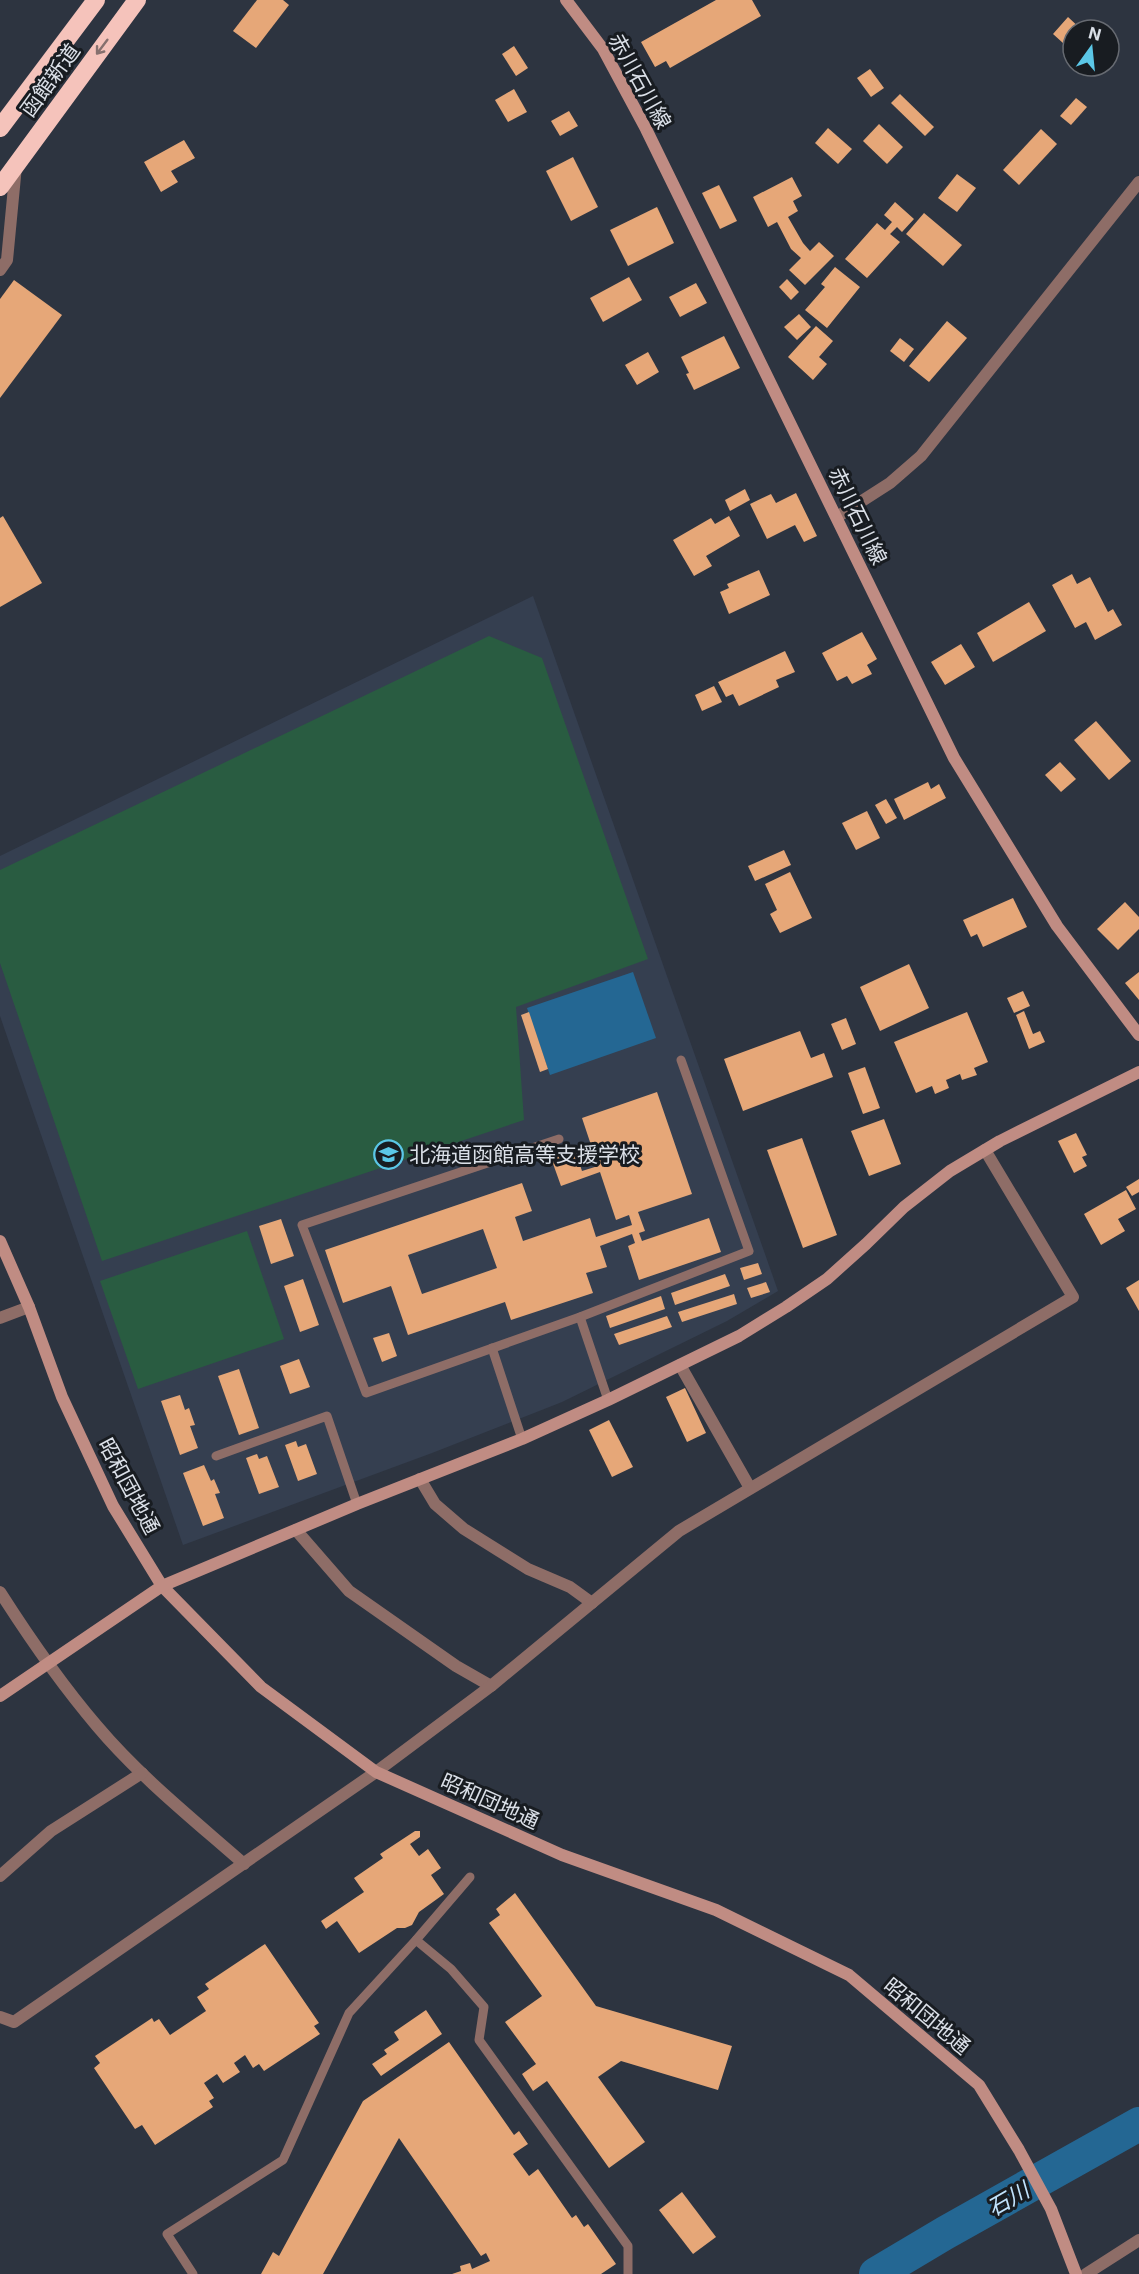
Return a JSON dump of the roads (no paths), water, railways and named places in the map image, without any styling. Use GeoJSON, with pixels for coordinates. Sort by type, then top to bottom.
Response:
{"type":"FeatureCollection","features":[{"type":"Feature","properties":{"kind":"highway","name":"函館新道"},"geometry":{"type":"LineString","coordinates":[[0,128],[96,0]]}},
{"type":"Feature","properties":{"kind":"highway","name":"函館新道"},"geometry":{"type":"LineString","coordinates":[[0,187],[137,0]]}},
{"type":"Feature","properties":{"kind":"street","name":"赤川石川線"},"geometry":{"type":"LineString","coordinates":[[566,0],[603,49],[646,129],[954,758],[1057,926],[1139,1035]]}},
{"type":"Feature","properties":{"kind":"street"},"geometry":{"type":"LineString","coordinates":[[0,270],[7,260],[16,165]]}},
{"type":"Feature","properties":{"kind":"street"},"geometry":{"type":"LineString","coordinates":[[837,517],[890,483],[921,456],[1139,182]]}},
{"type":"Feature","properties":{"kind":"street"},"geometry":{"type":"LineString","coordinates":[[0,1696],[162,1586],[357,1504],[522,1439],[608,1400],[738,1336],[819,1284],[866,1244],[904,1207],[950,1171],[985,1150],[1139,1072]]}},
{"type":"Feature","properties":{"kind":"street"},"geometry":{"type":"LineString","coordinates":[[0,2017],[14,2022],[376,1772],[491,1686],[680,1531],[1073,1297],[985,1150]]}},
{"type":"Feature","properties":{"kind":"street","name":"昭和団地通"},"geometry":{"type":"LineString","coordinates":[[0,1241],[29,1307],[62,1396],[113,1506],[162,1586],[261,1688],[376,1772],[562,1855],[716,1910],[849,1976],[979,2085],[1019,2150],[1051,2209],[1076,2274]]}},
{"type":"Feature","properties":{"kind":"street"},"geometry":{"type":"LineString","coordinates":[[0,1318],[29,1307]]}},
{"type":"Feature","properties":{"kind":"street"},"geometry":{"type":"LineString","coordinates":[[680,1365],[750,1488]]}},
{"type":"Feature","properties":{"kind":"street"},"geometry":{"type":"LineString","coordinates":[[420,1479],[435,1504],[464,1529],[528,1569],[570,1587],[592,1604]]}},
{"type":"Feature","properties":{"kind":"street"},"geometry":{"type":"LineString","coordinates":[[296,1530],[349,1591],[456,1666],[491,1686]]}},
{"type":"Feature","properties":{"kind":"street"},"geometry":{"type":"LineString","coordinates":[[0,1592],[48,1665],[98,1728],[142,1773],[244,1864]]}},
{"type":"Feature","properties":{"kind":"street"},"geometry":{"type":"LineString","coordinates":[[0,1876],[51,1832],[142,1773]]}},
{"type":"Feature","properties":{"kind":"street"},"geometry":{"type":"LineString","coordinates":[[1086,2274],[1139,2240]]}},
{"type":"Feature","properties":{"kind":"lane"},"geometry":{"type":"LineString","coordinates":[[559,1139],[302,1225],[366,1393],[580,1317],[749,1251],[681,1060]]}},
{"type":"Feature","properties":{"kind":"lane"},"geometry":{"type":"LineString","coordinates":[[580,1317],[608,1400]]}},
{"type":"Feature","properties":{"kind":"lane"},"geometry":{"type":"LineString","coordinates":[[492,1348],[522,1439]]}},
{"type":"Feature","properties":{"kind":"lane"},"geometry":{"type":"LineString","coordinates":[[216,1456],[327,1416],[357,1504]]}},
{"type":"Feature","properties":{"kind":"lane"},"geometry":{"type":"LineString","coordinates":[[193,2274],[167,2234],[283,2160],[349,2013],[470,1877]]}},
{"type":"Feature","properties":{"kind":"lane"},"geometry":{"type":"LineString","coordinates":[[416,1940],[450,1969],[484,2007],[479,2040],[628,2246],[628,2274]]}},
{"type":"Feature","properties":{"kind":"water"},"geometry":{"type":"Polygon","coordinates":[[[633,972],[656,1038],[550,1075],[527,1008],[633,972]]]}},
{"type":"Feature","properties":{"kind":"waterway","name":"石川"},"geometry":{"type":"LineString","coordinates":[[876,2274],[1139,2124]]}},
{"type":"Feature","properties":{"kind":"place","name":"北海道函館高等支援学校"},"geometry":{"type":"Point","coordinates":[388,1154]}}]}
